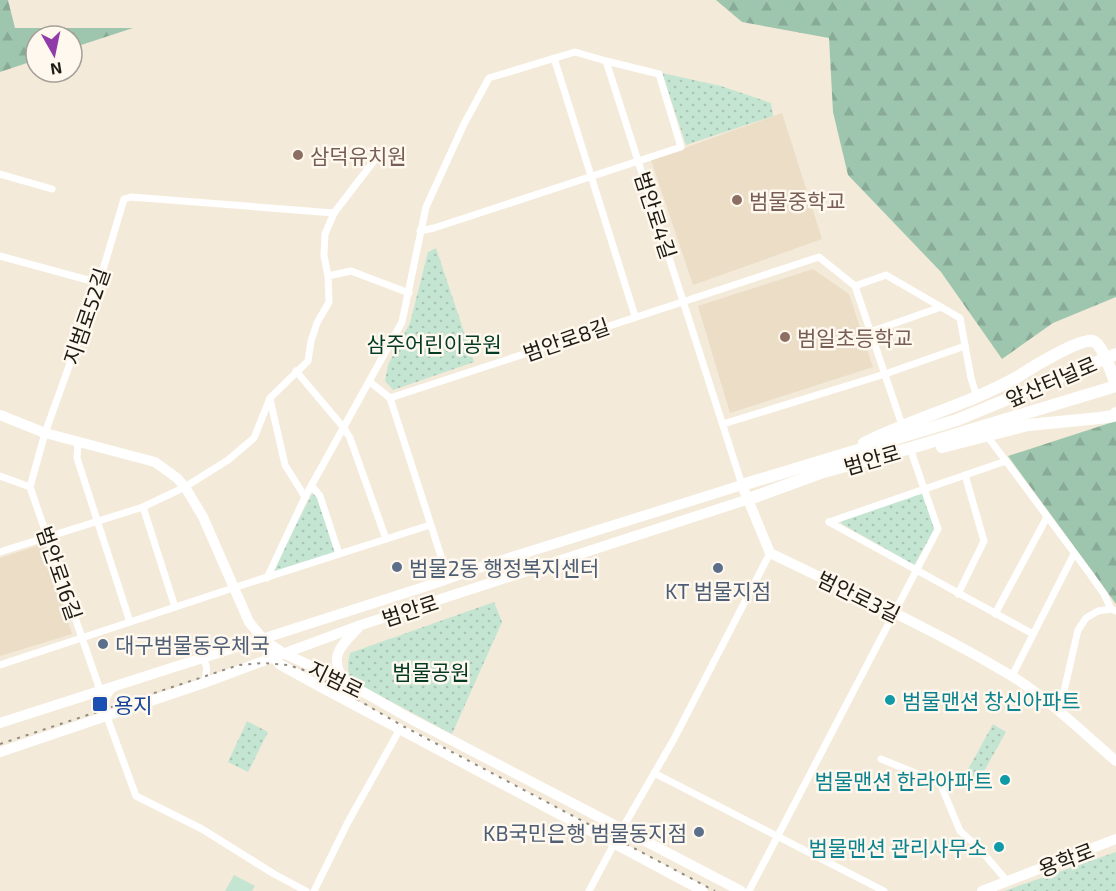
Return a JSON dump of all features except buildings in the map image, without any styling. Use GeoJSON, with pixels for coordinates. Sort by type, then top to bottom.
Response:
{"type":"FeatureCollection","features":[{"type":"Feature","properties":{"kind":"highway"},"geometry":{"type":"LineString","coordinates":[[831,459],[902,425],[995,390],[1080,343],[1091,340],[1096,342],[1101,350],[1116,385]]}},
{"type":"Feature","properties":{"kind":"highway","name":"앞산터널로"},"geometry":{"type":"LineString","coordinates":[[987,409],[1116,354]]}},
{"type":"Feature","properties":{"kind":"highway","name":"앞산터널로"},"geometry":{"type":"LineString","coordinates":[[994,423],[1116,385]]}},
{"type":"Feature","properties":{"kind":"highway","name":"범안로"},"geometry":{"type":"LineString","coordinates":[[742,485],[987,409]]}},
{"type":"Feature","properties":{"kind":"highway"},"geometry":{"type":"LineString","coordinates":[[820,474],[1028,425],[1100,418],[1113,416],[1116,413]]}},
{"type":"Feature","properties":{"kind":"highway","name":"범안로"},"geometry":{"type":"LineString","coordinates":[[749,500],[820,474],[994,423]]}},
{"type":"Feature","properties":{"kind":"main road"},"geometry":{"type":"LineString","coordinates":[[0,415],[45,433],[155,462],[177,478],[203,517],[232,588],[249,622],[278,655],[279,664],[703,891]]}},
{"type":"Feature","properties":{"kind":"main road"},"geometry":{"type":"LineString","coordinates":[[742,485],[770,553]]}},
{"type":"Feature","properties":{"kind":"main road","name":"범안로"},"geometry":{"type":"LineString","coordinates":[[100,690],[742,485]]}},
{"type":"Feature","properties":{"kind":"main road","name":"범안로"},"geometry":{"type":"LineString","coordinates":[[0,752],[204,683],[361,625],[749,500]]}},
{"type":"Feature","properties":{"kind":"main road","name":"범안로3길"},"geometry":{"type":"LineString","coordinates":[[770,553],[895,613],[1011,676],[1057,710],[1116,761]]}},
{"type":"Feature","properties":{"kind":"main road"},"geometry":{"type":"LineString","coordinates":[[344,681],[336,670],[340,646],[361,625]]}},
{"type":"Feature","properties":{"kind":"main road","name":"지범로"},"geometry":{"type":"LineString","coordinates":[[278,655],[344,681],[409,718],[741,891]]}},
{"type":"Feature","properties":{"kind":"main road"},"geometry":{"type":"LineString","coordinates":[[0,723],[100,690]]}},
{"type":"Feature","properties":{"kind":"main road","name":"용학로"},"geometry":{"type":"LineString","coordinates":[[982,891],[1116,839]]}},
{"type":"Feature","properties":{"kind":"street"},"geometry":{"type":"LineString","coordinates":[[267,578],[305,497],[402,322],[420,231],[426,207],[440,173],[489,78],[576,52],[659,74],[681,147],[420,231]]}},
{"type":"Feature","properties":{"kind":"street"},"geometry":{"type":"LineString","coordinates":[[554,58],[635,316]]}},
{"type":"Feature","properties":{"kind":"street","name":"범안로4길"},"geometry":{"type":"LineString","coordinates":[[606,61],[742,485]]}},
{"type":"Feature","properties":{"kind":"street"},"geometry":{"type":"LineString","coordinates":[[0,552],[143,507],[185,487],[228,460],[254,438],[270,398],[308,361],[314,332],[329,302],[328,276],[324,256],[325,234],[334,213],[380,153]]}},
{"type":"Feature","properties":{"kind":"street"},"geometry":{"type":"LineString","coordinates":[[0,174],[52,189]]}},
{"type":"Feature","properties":{"kind":"street","name":"지범로52길"},"geometry":{"type":"LineString","coordinates":[[30,487],[45,433],[99,283],[124,199],[131,197],[334,213]]}},
{"type":"Feature","properties":{"kind":"street"},"geometry":{"type":"LineString","coordinates":[[0,256],[99,283]]}},
{"type":"Feature","properties":{"kind":"street","name":"범안로8길"},"geometry":{"type":"LineString","coordinates":[[390,398],[819,257],[855,286]]}},
{"type":"Feature","properties":{"kind":"street"},"geometry":{"type":"LineString","coordinates":[[328,276],[351,270],[409,293]]}},
{"type":"Feature","properties":{"kind":"street"},"geometry":{"type":"LineString","coordinates":[[902,425],[855,286],[886,275],[960,318],[971,378],[977,397]]}},
{"type":"Feature","properties":{"kind":"street"},"geometry":{"type":"LineString","coordinates":[[870,332],[941,307]]}},
{"type":"Feature","properties":{"kind":"street"},"geometry":{"type":"LineString","coordinates":[[723,424],[885,374],[965,345]]}},
{"type":"Feature","properties":{"kind":"street"},"geometry":{"type":"LineString","coordinates":[[296,371],[350,438],[386,539]]}},
{"type":"Feature","properties":{"kind":"street"},"geometry":{"type":"LineString","coordinates":[[370,382],[377,390],[390,398],[448,578]]}},
{"type":"Feature","properties":{"kind":"street"},"geometry":{"type":"LineString","coordinates":[[270,398],[285,465],[305,497]]}},
{"type":"Feature","properties":{"kind":"street"},"geometry":{"type":"LineString","coordinates":[[987,436],[1114,610],[1098,611],[1086,618],[1078,630],[1064,691],[1057,710]]}},
{"type":"Feature","properties":{"kind":"street"},"geometry":{"type":"LineString","coordinates":[[78,442],[77,458],[130,622]]}},
{"type":"Feature","properties":{"kind":"street"},"geometry":{"type":"LineString","coordinates":[[749,891],[938,529],[912,454]]}},
{"type":"Feature","properties":{"kind":"street"},"geometry":{"type":"LineString","coordinates":[[1006,461],[830,522],[1033,634]]}},
{"type":"Feature","properties":{"kind":"street"},"geometry":{"type":"LineString","coordinates":[[958,594],[984,541],[965,475]]}},
{"type":"Feature","properties":{"kind":"street"},"geometry":{"type":"LineString","coordinates":[[0,476],[30,487]]}},
{"type":"Feature","properties":{"kind":"street"},"geometry":{"type":"LineString","coordinates":[[312,486],[320,496],[339,554]]}},
{"type":"Feature","properties":{"kind":"street","name":"범안로16길"},"geometry":{"type":"LineString","coordinates":[[30,487],[100,690]]}},
{"type":"Feature","properties":{"kind":"street"},"geometry":{"type":"LineString","coordinates":[[143,507],[175,607]]}},
{"type":"Feature","properties":{"kind":"street"},"geometry":{"type":"LineString","coordinates":[[995,614],[1047,517]]}},
{"type":"Feature","properties":{"kind":"street"},"geometry":{"type":"LineString","coordinates":[[0,665],[430,525]]}},
{"type":"Feature","properties":{"kind":"street"},"geometry":{"type":"LineString","coordinates":[[589,891],[622,828],[674,739],[770,553]]}},
{"type":"Feature","properties":{"kind":"street"},"geometry":{"type":"LineString","coordinates":[[1011,676],[1074,554]]}},
{"type":"Feature","properties":{"kind":"street"},"geometry":{"type":"LineString","coordinates":[[199,657],[206,662],[204,683]]}},
{"type":"Feature","properties":{"kind":"street"},"geometry":{"type":"LineString","coordinates":[[119,684],[107,694],[105,703],[107,717],[136,796],[202,829],[306,891]]}},
{"type":"Feature","properties":{"kind":"street"},"geometry":{"type":"LineString","coordinates":[[314,891],[348,822],[400,729]]}},
{"type":"Feature","properties":{"kind":"street"},"geometry":{"type":"LineString","coordinates":[[881,759],[940,783],[960,831],[978,847],[1008,881]]}},
{"type":"Feature","properties":{"kind":"street"},"geometry":{"type":"LineString","coordinates":[[656,771],[884,891]]}},
{"type":"Feature","properties":{"kind":"shaded area","name":"범물중학교"},"geometry":{"type":"Polygon","coordinates":[[[782,113],[822,239],[693,285],[651,160],[782,113]]]}},
{"type":"Feature","properties":{"kind":"shaded area","name":"범일초등학교"},"geometry":{"type":"Polygon","coordinates":[[[813,269],[849,294],[873,367],[730,413],[698,306],[813,269]]]}},
{"type":"Feature","properties":{"kind":"shaded area"},"geometry":{"type":"Polygon","coordinates":[[[43,544],[72,634],[0,656],[0,558],[43,544]]]}},
{"type":"Feature","properties":{"kind":"green space"},"geometry":{"type":"Polygon","coordinates":[[[0,0],[8,0],[15,28],[24,28],[24,64],[0,72],[0,0]]]}},
{"type":"Feature","properties":{"kind":"green space"},"geometry":{"type":"Polygon","coordinates":[[[716,0],[1116,0],[1116,297],[1053,323],[1002,359],[941,272],[848,175],[833,112],[829,38],[742,22],[716,0]]]}},
{"type":"Feature","properties":{"kind":"green space"},"geometry":{"type":"Polygon","coordinates":[[[84,28],[133,28],[84,44],[84,28]]]}},
{"type":"Feature","properties":{"kind":"green space"},"geometry":{"type":"Polygon","coordinates":[[[662,73],[721,86],[771,103],[773,116],[686,145],[662,73]]]}},
{"type":"Feature","properties":{"kind":"green space","name":"삼주어린이공원"},"geometry":{"type":"Polygon","coordinates":[[[436,248],[474,362],[393,390],[385,381],[388,365],[410,323],[428,252],[436,248]]]}},
{"type":"Feature","properties":{"kind":"green space"},"geometry":{"type":"Polygon","coordinates":[[[1116,421],[1116,604],[1008,456],[1116,421]]]}},
{"type":"Feature","properties":{"kind":"green space"},"geometry":{"type":"Polygon","coordinates":[[[921,493],[924,495],[935,529],[914,565],[842,524],[841,521],[921,493]]]}},
{"type":"Feature","properties":{"kind":"green space"},"geometry":{"type":"Polygon","coordinates":[[[312,494],[317,495],[337,553],[270,575],[312,494]]]}},
{"type":"Feature","properties":{"kind":"green space","name":"범물공원"},"geometry":{"type":"Polygon","coordinates":[[[494,602],[502,622],[452,734],[349,679],[350,653],[494,602]]]}},
{"type":"Feature","properties":{"kind":"green space"},"geometry":{"type":"Polygon","coordinates":[[[247,721],[268,732],[248,772],[228,762],[247,721]]]}},
{"type":"Feature","properties":{"kind":"green space"},"geometry":{"type":"Polygon","coordinates":[[[993,724],[1006,732],[978,782],[965,775],[993,724]]]}},
{"type":"Feature","properties":{"kind":"green space"},"geometry":{"type":"Polygon","coordinates":[[[1116,852],[1116,891],[1004,891],[1116,852]]]}},
{"type":"Feature","properties":{"kind":"green space"},"geometry":{"type":"Polygon","coordinates":[[[234,875],[255,886],[252,891],[225,891],[234,875]]]}},
{"type":"Feature","properties":{"kind":"railway"},"geometry":{"type":"LineString","coordinates":[[0,744],[239,665],[263,663],[288,665],[310,672],[401,725],[715,891]]}},
{"type":"Feature","properties":{"kind":"place","name":"삼덕유치원"},"geometry":{"type":"Point","coordinates":[298,155]}},
{"type":"Feature","properties":{"kind":"place","name":"범물중학교"},"geometry":{"type":"Point","coordinates":[737,200]}},
{"type":"Feature","properties":{"kind":"place","name":"범일초등학교"},"geometry":{"type":"Point","coordinates":[785,337]}},
{"type":"Feature","properties":{"kind":"place","name":"범물2동 행정복지센터"},"geometry":{"type":"Point","coordinates":[397,567]}},
{"type":"Feature","properties":{"kind":"place","name":"KT 범물지점"},"geometry":{"type":"Point","coordinates":[718,568]}},
{"type":"Feature","properties":{"kind":"place","name":"대구범물동우체국"},"geometry":{"type":"Point","coordinates":[103,644]}},
{"type":"Feature","properties":{"kind":"place","name":"범물맨션 창신아파트"},"geometry":{"type":"Point","coordinates":[890,700]}},
{"type":"Feature","properties":{"kind":"place","name":"용지"},"geometry":{"type":"Point","coordinates":[100,704]}},
{"type":"Feature","properties":{"kind":"place","name":"범물맨션 한라아파트"},"geometry":{"type":"Point","coordinates":[1005,780]}},
{"type":"Feature","properties":{"kind":"place","name":"KB국민은행 범물동지점"},"geometry":{"type":"Point","coordinates":[699,832]}},
{"type":"Feature","properties":{"kind":"place","name":"범물맨션 관리사무소"},"geometry":{"type":"Point","coordinates":[999,847]}}]}
